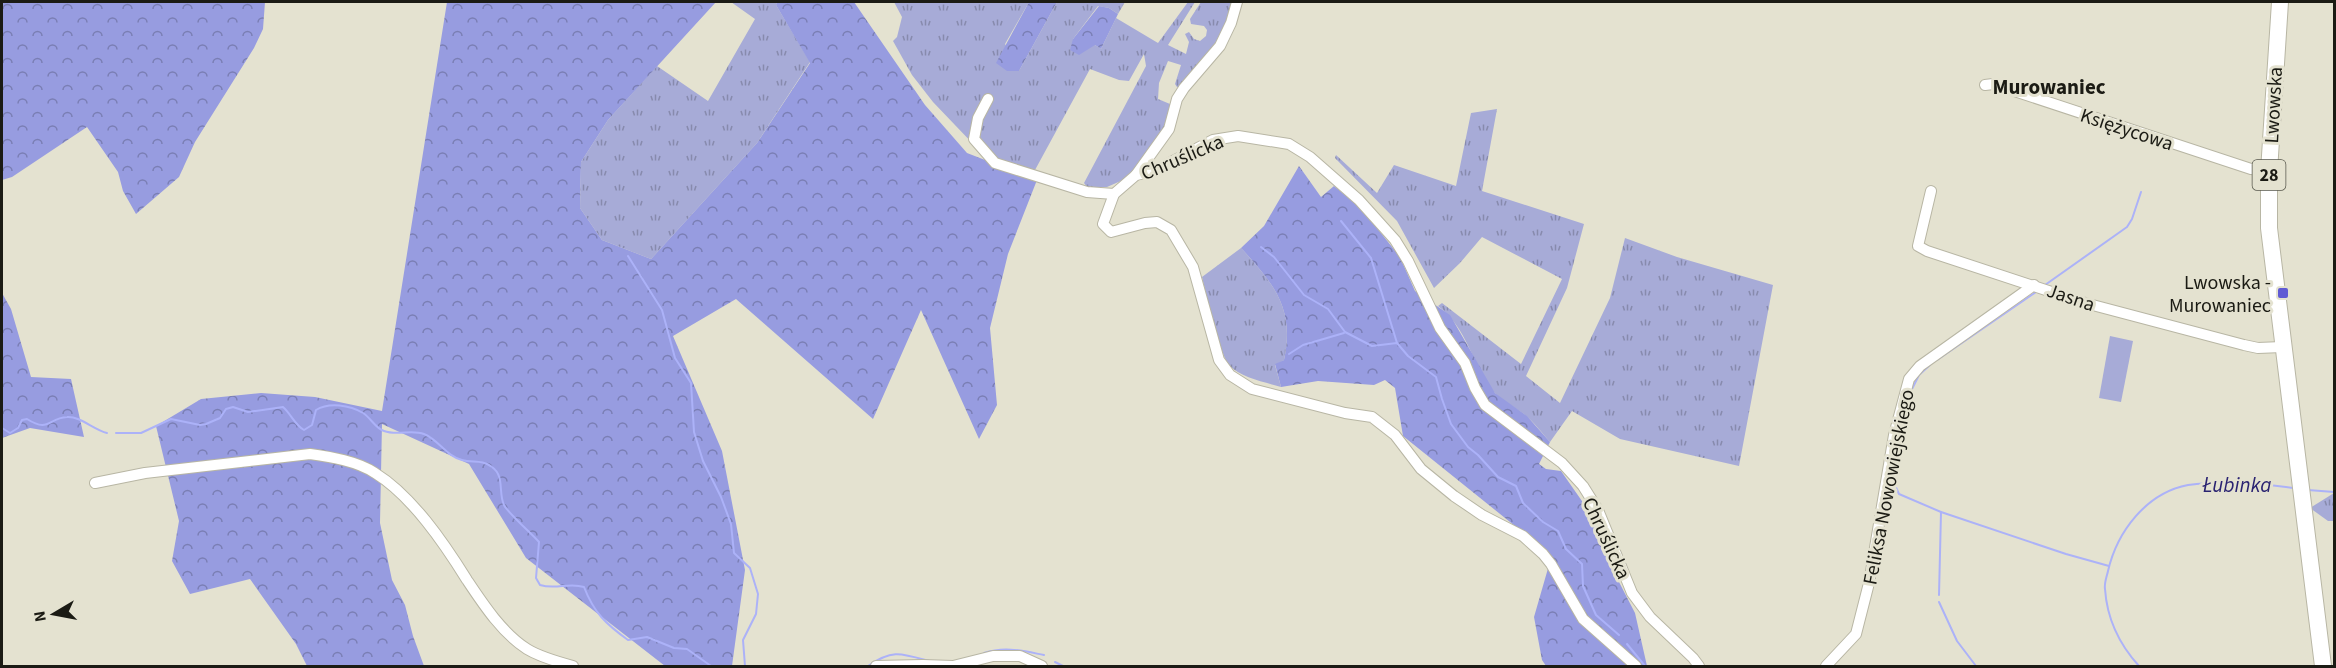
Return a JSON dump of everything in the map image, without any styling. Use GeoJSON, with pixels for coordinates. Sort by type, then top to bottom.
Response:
{"type":"FeatureCollection","features":[{"type":"Feature","properties":{"kind":"main road","name":"Lwowska"},"geometry":{"type":"LineString","coordinates":[[2280,2],[2269,171],[2269,238],[2323,666]]}},
{"type":"Feature","properties":{"kind":"street"},"geometry":{"type":"LineString","coordinates":[[1136,175],[1169,129],[1177,99],[1184,88],[1220,46],[1231,24],[1237,2]]}},
{"type":"Feature","properties":{"kind":"street","name":"Księżycowa"},"geometry":{"type":"LineString","coordinates":[[1985,85],[1993,84],[2251,169],[2269,171]]}},
{"type":"Feature","properties":{"kind":"street"},"geometry":{"type":"LineString","coordinates":[[988,99],[978,118],[974,139],[995,163],[1087,192],[1114,194]]}},
{"type":"Feature","properties":{"kind":"street","name":"Chruślicka"},"geometry":{"type":"LineString","coordinates":[[1636,666],[1583,619],[1543,554],[1523,536],[1482,515],[1454,496],[1421,469],[1395,435],[1372,417],[1252,389],[1230,375],[1219,360],[1193,267],[1171,230],[1157,222],[1112,232],[1103,224],[1114,194],[1136,175],[1154,171],[1213,140],[1238,136],[1289,144],[1310,157],[1359,200],[1395,240],[1408,261],[1440,328],[1465,363],[1485,405],[1562,463],[1582,486],[1598,510],[1632,593],[1650,617],[1699,666]]}},
{"type":"Feature","properties":{"kind":"street","name":"Jasna"},"geometry":{"type":"LineString","coordinates":[[1931,191],[1918,246],[1927,251],[2085,303],[2244,345],[2258,348],[2282,347]]}},
{"type":"Feature","properties":{"kind":"street","name":"Feliksa Nowowiejskiego"},"geometry":{"type":"LineString","coordinates":[[1826,666],[1856,634],[1869,583],[1894,435],[1909,379],[1920,366],[2037,286]]}},
{"type":"Feature","properties":{"kind":"street"},"geometry":{"type":"LineString","coordinates":[[95,483],[145,473],[310,454],[333,457],[373,471],[395,487],[430,528],[509,634],[526,649],[573,666]]}},
{"type":"Feature","properties":{"kind":"street"},"geometry":{"type":"LineString","coordinates":[[876,666],[952,666],[993,656],[1020,656],[1042,666]]}},
{"type":"Feature","properties":{"kind":"green space"},"geometry":{"type":"Polygon","coordinates":[[[2,2],[265,2],[263,29],[254,48],[195,142],[179,177],[136,214],[123,191],[118,172],[87,127],[12,177],[2,180],[2,2]]]}},
{"type":"Feature","properties":{"kind":"green space"},"geometry":{"type":"Polygon","coordinates":[[[447,2],[716,2],[608,120],[581,162],[580,208],[602,240],[651,259],[757,143],[810,63],[776,5],[777,2],[854,2],[925,105],[967,153],[1037,180],[1008,254],[990,328],[997,405],[979,439],[921,310],[873,419],[736,299],[673,336],[722,451],[745,570],[732,666],[665,666],[526,558],[469,464],[382,424],[380,523],[392,580],[405,605],[424,666],[307,666],[296,644],[250,579],[190,594],[172,561],[179,521],[156,426],[201,399],[261,393],[315,397],[382,411],[447,2]]]}},
{"type":"Feature","properties":{"kind":"green space"},"geometry":{"type":"Polygon","coordinates":[[[731,2],[777,2],[776,5],[810,62],[757,143],[651,259],[602,240],[580,208],[581,162],[608,120],[657,66],[708,101],[755,19],[731,2]]]}},
{"type":"Feature","properties":{"kind":"green space"},"geometry":{"type":"Polygon","coordinates":[[[894,2],[1029,2],[1005,44],[1019,71],[1057,2],[1125,2],[1118,14],[1109,8],[1098,6],[1073,39],[1101,49],[1116,18],[1158,43],[1188,2],[1195,2],[1168,45],[1186,54],[1189,42],[1185,34],[1189,32],[1194,39],[1200,41],[1206,36],[1207,30],[1204,26],[1191,24],[1190,19],[1201,2],[1233,2],[1219,37],[1182,87],[1177,87],[1175,84],[1181,65],[1168,61],[1159,83],[1158,99],[1170,104],[1168,123],[1149,154],[1123,180],[1107,187],[1087,187],[1084,183],[1146,66],[1144,54],[1129,81],[1119,80],[1090,69],[1035,170],[1001,161],[976,147],[933,102],[912,75],[893,41],[897,37],[902,17],[894,2]]]}},
{"type":"Feature","properties":{"kind":"green space"},"geometry":{"type":"Polygon","coordinates":[[[1029,2],[1057,2],[1019,71],[1007,71],[996,63],[1029,2]]]}},
{"type":"Feature","properties":{"kind":"green space"},"geometry":{"type":"Polygon","coordinates":[[[1099,6],[1109,8],[1118,14],[1101,49],[1095,45],[1079,55],[1070,50],[1073,39],[1099,6]]]}},
{"type":"Feature","properties":{"kind":"green space"},"geometry":{"type":"Polygon","coordinates":[[[1497,109],[1482,191],[1584,224],[1567,288],[1526,376],[1560,403],[1610,298],[1625,238],[1677,257],[1773,285],[1739,466],[1620,439],[1572,411],[1550,442],[1528,417],[1494,392],[1456,324],[1438,306],[1442,303],[1521,364],[1562,279],[1482,237],[1434,288],[1397,221],[1335,158],[1336,155],[1377,193],[1394,165],[1456,186],[1471,113],[1497,109]]]}},
{"type":"Feature","properties":{"kind":"green space"},"geometry":{"type":"Polygon","coordinates":[[[1299,166],[1321,197],[1334,186],[1361,208],[1400,257],[1415,291],[1450,315],[1495,393],[1527,416],[1550,442],[1539,464],[1546,469],[1561,471],[1598,524],[1619,582],[1635,613],[1647,666],[1546,666],[1542,660],[1534,617],[1551,558],[1403,436],[1395,388],[1385,380],[1374,385],[1318,381],[1281,387],[1275,364],[1284,360],[1287,326],[1284,312],[1272,286],[1241,248],[1264,226],[1299,166]]]}},
{"type":"Feature","properties":{"kind":"green space"},"geometry":{"type":"Polygon","coordinates":[[[1241,248],[1272,286],[1284,312],[1287,342],[1284,360],[1275,365],[1281,387],[1247,376],[1229,365],[1214,324],[1202,277],[1241,248]]]}},
{"type":"Feature","properties":{"kind":"green space"},"geometry":{"type":"Polygon","coordinates":[[[2,293],[11,309],[31,377],[71,379],[84,437],[30,428],[2,438],[2,293]]]}},
{"type":"Feature","properties":{"kind":"green space"},"geometry":{"type":"Polygon","coordinates":[[[2110,336],[2133,341],[2121,402],[2099,398],[2110,336]]]}},
{"type":"Feature","properties":{"kind":"green space"},"geometry":{"type":"Polygon","coordinates":[[[2334,493],[2334,521],[2328,521],[2310,508],[2334,493]]]}},
{"type":"Feature","properties":{"kind":"waterway"},"geometry":{"type":"LineString","coordinates":[[2045,285],[2127,227],[2141,192]]}},
{"type":"Feature","properties":{"kind":"waterway"},"geometry":{"type":"LineString","coordinates":[[1341,221],[1371,258],[1397,343]]}},
{"type":"Feature","properties":{"kind":"waterway"},"geometry":{"type":"LineString","coordinates":[[1261,247],[1274,257],[1304,295],[1328,309],[1345,332],[1372,346],[1397,343],[1408,356],[1436,377],[1451,424],[1468,447],[1498,477],[1516,486],[1523,503],[1543,522],[1558,531],[1566,549],[1582,564],[1583,586],[1596,615],[1619,635]]}},
{"type":"Feature","properties":{"kind":"waterway"},"geometry":{"type":"LineString","coordinates":[[628,256],[662,310],[675,358],[691,383],[694,432],[703,461],[721,497],[731,524],[734,553],[750,568],[758,594],[756,614],[743,640],[745,666]]}},
{"type":"Feature","properties":{"kind":"waterway"},"geometry":{"type":"LineString","coordinates":[[1937,360],[2036,292]]}},
{"type":"Feature","properties":{"kind":"waterway"},"geometry":{"type":"LineString","coordinates":[[1289,354],[1303,345],[1344,333]]}},
{"type":"Feature","properties":{"kind":"waterway"},"geometry":{"type":"LineString","coordinates":[[1930,365],[1919,375],[1912,389],[1895,471],[1894,483],[1899,494],[1941,512],[2109,566]]}},
{"type":"Feature","properties":{"kind":"waterway"},"geometry":{"type":"LineString","coordinates":[[116,433],[141,433],[171,419],[200,425],[206,424],[220,418],[226,409],[233,407],[248,412],[283,407],[304,430],[312,425],[316,410],[333,405],[358,410],[384,431],[424,434],[456,458],[485,463],[496,471],[499,475],[504,505],[539,542],[536,578],[540,585],[584,587],[601,617],[628,640],[647,637],[674,648],[687,649],[711,666]]}},
{"type":"Feature","properties":{"kind":"waterway"},"geometry":{"type":"LineString","coordinates":[[2,428],[10,433],[18,428],[22,420],[27,419],[44,425],[61,418],[72,417],[107,433]]}},
{"type":"Feature","properties":{"kind":"waterway","name":"Łubinka"},"geometry":{"type":"LineString","coordinates":[[2139,666],[2126,649],[2111,621],[2105,587],[2112,556],[2118,542],[2136,516],[2159,496],[2188,485],[2240,483],[2293,488]]}},
{"type":"Feature","properties":{"kind":"waterway","name":"Łubinka"},"geometry":{"type":"LineString","coordinates":[[2308,490],[2334,492]]}},
{"type":"Feature","properties":{"kind":"waterway"},"geometry":{"type":"LineString","coordinates":[[1939,595],[1941,512]]}},
{"type":"Feature","properties":{"kind":"waterway"},"geometry":{"type":"LineString","coordinates":[[1939,602],[1957,641],[1976,666]]}},
{"type":"Feature","properties":{"kind":"waterway"},"geometry":{"type":"LineString","coordinates":[[1627,644],[1645,666]]}},
{"type":"Feature","properties":{"kind":"waterway"},"geometry":{"type":"LineString","coordinates":[[984,653],[1007,650],[1044,655]]}},
{"type":"Feature","properties":{"kind":"waterway"},"geometry":{"type":"LineString","coordinates":[[868,666],[884,657],[897,654],[929,661]]}},
{"type":"Feature","properties":{"kind":"waterway"},"geometry":{"type":"LineString","coordinates":[[1055,662],[1063,666]]}},
{"type":"Feature","properties":{"kind":"place","name":"Lwowska - Murowaniec"},"geometry":{"type":"Point","coordinates":[2283,293]}},
{"type":"Feature","properties":{"kind":"district","name":"Murowaniec"},"geometry":{"type":"Point","coordinates":[2049,87]}}]}
